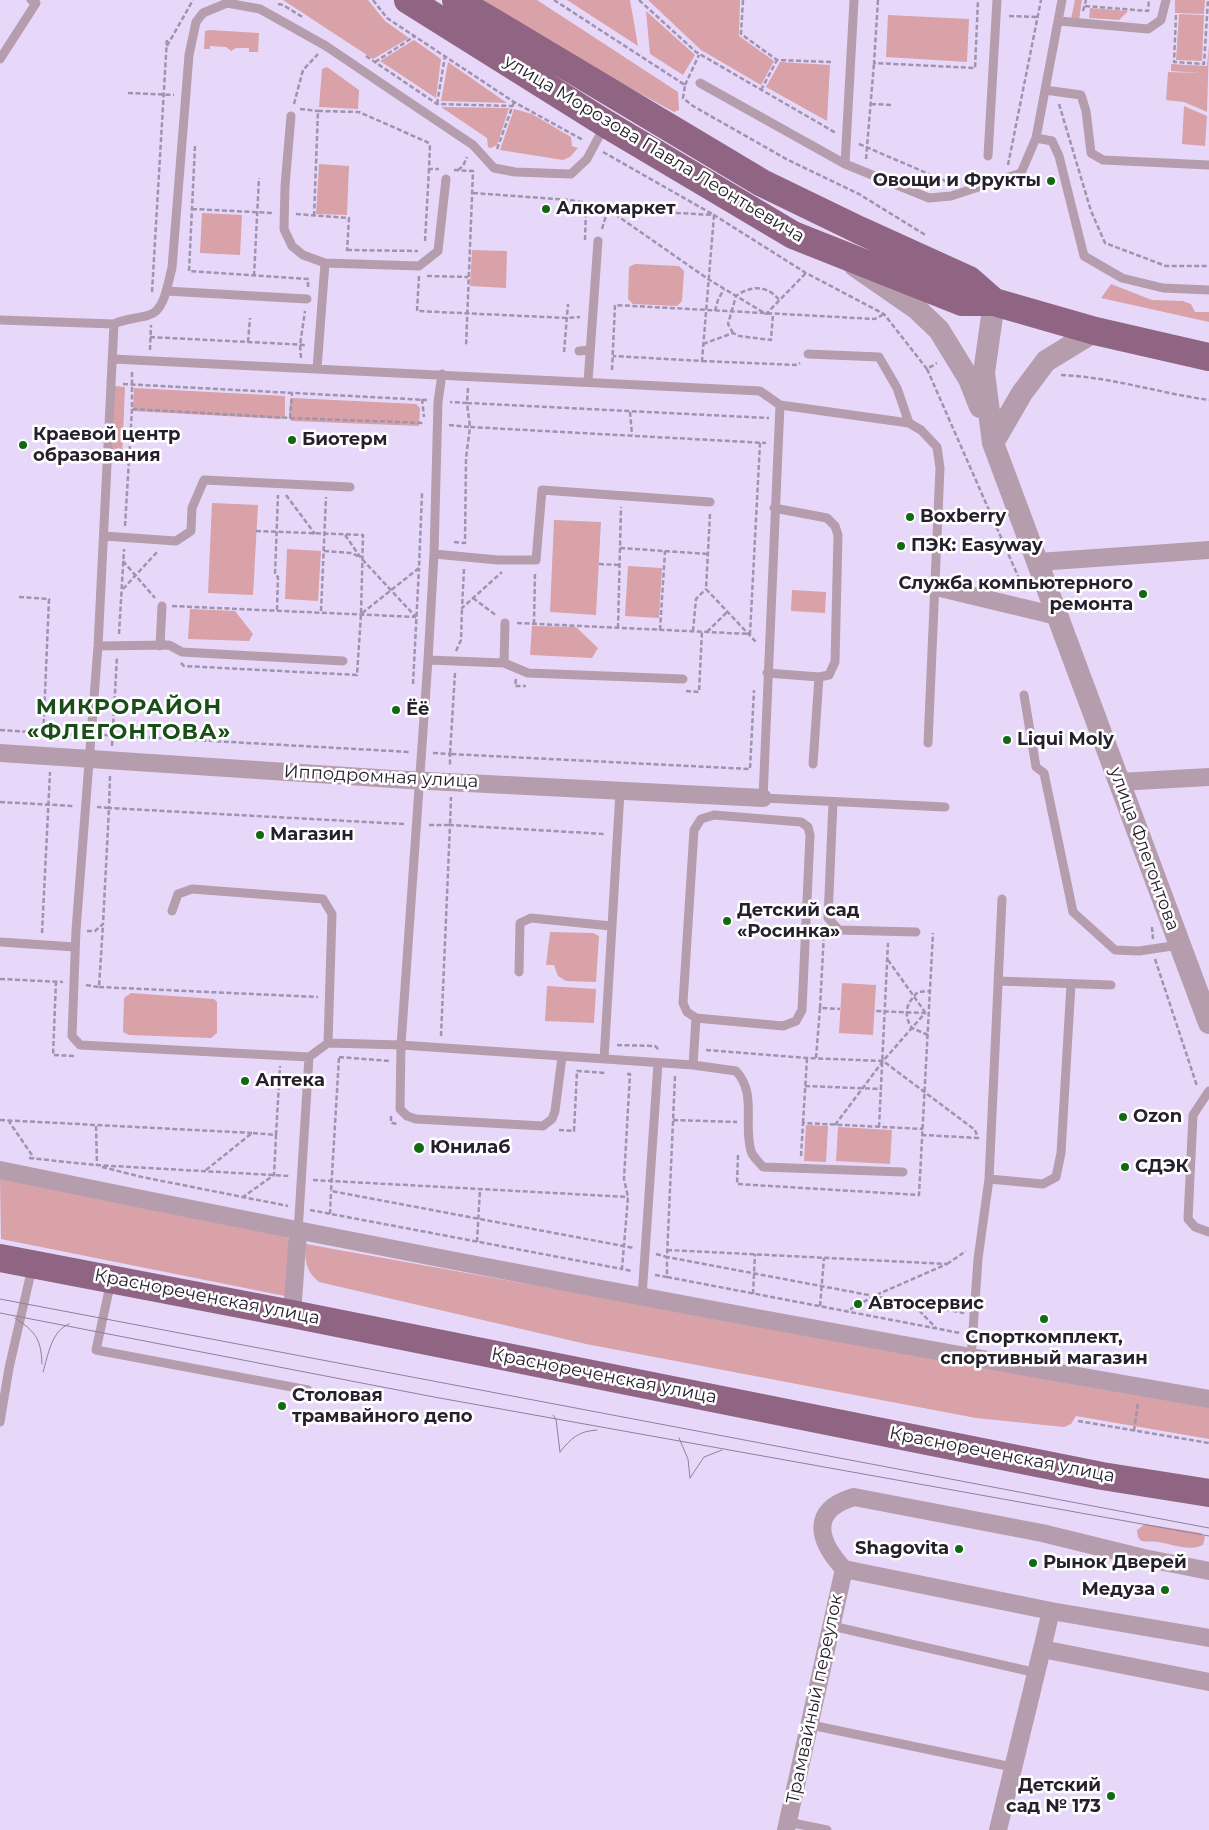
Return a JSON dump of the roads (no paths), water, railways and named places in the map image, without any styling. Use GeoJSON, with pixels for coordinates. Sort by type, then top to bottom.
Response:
{"type":"FeatureCollection","features":[{"type":"Feature","properties":{"kind":"main road","name":"улица Морозова Павла Леонтьевича"},"geometry":{"type":"LineString","coordinates":[[408,0],[600,135],[793,235],[962,302],[994,302],[1095,331],[1209,357]]}},
{"type":"Feature","properties":{"kind":"main road","name":"улица Морозова Павла Леонтьевича"},"geometry":{"type":"LineString","coordinates":[[456,0],[762,183],[969,280],[994,302]]}},
{"type":"Feature","properties":{"kind":"main road","name":"Краснореченская улица"},"geometry":{"type":"LineString","coordinates":[[0,1258],[112,1278],[1093,1474],[1209,1493]]}},
{"type":"Feature","properties":{"kind":"street"},"geometry":{"type":"LineString","coordinates":[[816,245],[858,268],[917,310],[939,330],[969,379],[993,443]]}},
{"type":"Feature","properties":{"kind":"street","name":"улица Флегонтова"},"geometry":{"type":"LineString","coordinates":[[994,302],[984,373],[993,443],[1209,1023]]}},
{"type":"Feature","properties":{"kind":"street"},"geometry":{"type":"LineString","coordinates":[[993,443],[1022,393],[1046,361],[1095,331]]}},
{"type":"Feature","properties":{"kind":"street"},"geometry":{"type":"LineString","coordinates":[[1038,562],[1209,550]]}},
{"type":"Feature","properties":{"kind":"street"},"geometry":{"type":"LineString","coordinates":[[936,587],[1057,616]]}},
{"type":"Feature","properties":{"kind":"street","name":"Ипподромная улица"},"geometry":{"type":"LineString","coordinates":[[0,753],[620,792],[763,798]]}},
{"type":"Feature","properties":{"kind":"street"},"geometry":{"type":"LineString","coordinates":[[1119,782],[1209,777]]}},
{"type":"Feature","properties":{"kind":"street"},"geometry":{"type":"LineString","coordinates":[[0,1170],[298,1232],[972,1358],[1209,1399]]}},
{"type":"Feature","properties":{"kind":"street"},"geometry":{"type":"LineString","coordinates":[[292,1314],[298,1232]]}},
{"type":"Feature","properties":{"kind":"street"},"geometry":{"type":"LineString","coordinates":[[1209,1571],[1144,1558],[1042,1533],[854,1496],[838,1502],[826,1512],[822,1536],[828,1552],[844,1569],[1050,1611],[1209,1638]]}},
{"type":"Feature","properties":{"kind":"street","name":"Трамвайный переулок"},"geometry":{"type":"LineString","coordinates":[[787,1826],[811,1725],[844,1569]]}},
{"type":"Feature","properties":{"kind":"street"},"geometry":{"type":"LineString","coordinates":[[998,1830],[1012,1767],[1037,1673],[1050,1611]]}},
{"type":"Feature","properties":{"kind":"street"},"geometry":{"type":"LineString","coordinates":[[1042,1649],[1209,1682]]}},
{"type":"Feature","properties":{"kind":"lane"},"geometry":{"type":"LineString","coordinates":[[0,59],[36,3],[30,0]]}},
{"type":"Feature","properties":{"kind":"lane"},"geometry":{"type":"LineString","coordinates":[[845,164],[854,0]]}},
{"type":"Feature","properties":{"kind":"lane"},"geometry":{"type":"LineString","coordinates":[[988,156],[997,0]]}},
{"type":"Feature","properties":{"kind":"lane"},"geometry":{"type":"LineString","coordinates":[[700,83],[845,164],[929,198],[951,196],[1021,173],[1036,138],[1050,91],[1062,0]]}},
{"type":"Feature","properties":{"kind":"lane"},"geometry":{"type":"LineString","coordinates":[[1059,21],[1148,29],[1161,20],[1166,0]]}},
{"type":"Feature","properties":{"kind":"lane"},"geometry":{"type":"LineString","coordinates":[[0,320],[114,324],[124,319],[151,315],[163,301],[172,268],[189,56],[196,22],[203,13],[227,3],[260,9],[326,46],[472,145],[494,168],[515,172],[570,174],[587,159],[600,135]]}},
{"type":"Feature","properties":{"kind":"lane"},"geometry":{"type":"LineString","coordinates":[[1050,91],[1081,95],[1086,111],[1091,153],[1103,160],[1209,165]]}},
{"type":"Feature","properties":{"kind":"lane"},"geometry":{"type":"LineString","coordinates":[[291,116],[285,186],[284,229],[292,246],[303,255],[325,263],[419,266],[438,250],[446,179]]}},
{"type":"Feature","properties":{"kind":"lane"},"geometry":{"type":"LineString","coordinates":[[1036,138],[1052,141],[1059,156],[1084,256],[1122,278],[1163,288],[1209,290]]}},
{"type":"Feature","properties":{"kind":"lane"},"geometry":{"type":"LineString","coordinates":[[588,382],[598,241]]}},
{"type":"Feature","properties":{"kind":"lane"},"geometry":{"type":"LineString","coordinates":[[317,369],[325,263]]}},
{"type":"Feature","properties":{"kind":"lane"},"geometry":{"type":"LineString","coordinates":[[166,291],[307,298]]}},
{"type":"Feature","properties":{"kind":"lane"},"geometry":{"type":"LineString","coordinates":[[114,324],[98,646],[75,947],[72,1036],[80,1045],[309,1057],[328,1043],[401,1045],[693,1065],[736,1071],[745,1080],[748,1090],[751,1152],[763,1166],[903,1172]]}},
{"type":"Feature","properties":{"kind":"lane"},"geometry":{"type":"LineString","coordinates":[[579,351],[590,350]]}},
{"type":"Feature","properties":{"kind":"lane"},"geometry":{"type":"LineString","coordinates":[[808,354],[879,358],[897,388],[908,422]]}},
{"type":"Feature","properties":{"kind":"lane"},"geometry":{"type":"LineString","coordinates":[[113,359],[760,391],[780,405],[908,422],[920,430],[937,448],[940,468],[928,742]]}},
{"type":"Feature","properties":{"kind":"lane"},"geometry":{"type":"LineString","coordinates":[[442,374],[438,402],[435,541],[428,660],[401,1045],[400,1109],[407,1116],[416,1119],[543,1126],[552,1118],[555,1111],[562,1057]]}},
{"type":"Feature","properties":{"kind":"lane"},"geometry":{"type":"LineString","coordinates":[[780,405],[774,508],[763,798],[945,807]]}},
{"type":"Feature","properties":{"kind":"lane"},"geometry":{"type":"LineString","coordinates":[[104,536],[176,541],[191,531],[192,508],[204,480],[350,487]]}},
{"type":"Feature","properties":{"kind":"lane"},"geometry":{"type":"LineString","coordinates":[[434,554],[515,561],[536,560],[542,490],[710,502]]}},
{"type":"Feature","properties":{"kind":"lane"},"geometry":{"type":"LineString","coordinates":[[767,673],[819,677],[829,675],[835,662],[838,535],[827,518],[774,508]]}},
{"type":"Feature","properties":{"kind":"lane"},"geometry":{"type":"LineString","coordinates":[[160,646],[162,606]]}},
{"type":"Feature","properties":{"kind":"lane"},"geometry":{"type":"LineString","coordinates":[[504,663],[505,623]]}},
{"type":"Feature","properties":{"kind":"lane"},"geometry":{"type":"LineString","coordinates":[[98,646],[169,646],[182,652],[343,661]]}},
{"type":"Feature","properties":{"kind":"lane"},"geometry":{"type":"LineString","coordinates":[[428,660],[504,663],[528,673],[683,680]]}},
{"type":"Feature","properties":{"kind":"lane"},"geometry":{"type":"LineString","coordinates":[[813,764],[819,677]]}},
{"type":"Feature","properties":{"kind":"lane"},"geometry":{"type":"LineString","coordinates":[[1024,695],[1036,768],[1044,774],[1073,912],[1115,950],[1138,951],[1179,945]]}},
{"type":"Feature","properties":{"kind":"lane"},"geometry":{"type":"LineString","coordinates":[[604,1059],[620,792]]}},
{"type":"Feature","properties":{"kind":"lane"},"geometry":{"type":"LineString","coordinates":[[833,802],[828,918],[839,930],[916,932]]}},
{"type":"Feature","properties":{"kind":"lane"},"geometry":{"type":"LineString","coordinates":[[714,815],[801,822],[808,827],[810,835],[802,1010],[796,1021],[783,1026],[696,1018],[687,1012],[683,1004],[694,830],[700,819],[714,815]]}},
{"type":"Feature","properties":{"kind":"lane"},"geometry":{"type":"LineString","coordinates":[[172,911],[178,894],[192,889],[323,899],[332,914],[328,1043]]}},
{"type":"Feature","properties":{"kind":"lane"},"geometry":{"type":"LineString","coordinates":[[972,1358],[980,1242],[989,1179],[1002,899]]}},
{"type":"Feature","properties":{"kind":"lane"},"geometry":{"type":"LineString","coordinates":[[519,972],[520,923],[524,920],[531,918],[611,926]]}},
{"type":"Feature","properties":{"kind":"lane"},"geometry":{"type":"LineString","coordinates":[[0,942],[75,947]]}},
{"type":"Feature","properties":{"kind":"lane"},"geometry":{"type":"LineString","coordinates":[[998,981],[1111,985]]}},
{"type":"Feature","properties":{"kind":"lane"},"geometry":{"type":"LineString","coordinates":[[989,1179],[1043,1184],[1056,1177],[1060,1153],[1071,984]]}},
{"type":"Feature","properties":{"kind":"lane"},"geometry":{"type":"LineString","coordinates":[[693,1065],[696,1018]]}},
{"type":"Feature","properties":{"kind":"lane"},"geometry":{"type":"LineString","coordinates":[[298,1232],[309,1057]]}},
{"type":"Feature","properties":{"kind":"lane"},"geometry":{"type":"LineString","coordinates":[[642,1297],[658,1063]]}},
{"type":"Feature","properties":{"kind":"lane"},"geometry":{"type":"LineString","coordinates":[[1207,1094],[1193,1115],[1188,1219],[1195,1228],[1209,1232]]}},
{"type":"Feature","properties":{"kind":"lane"},"geometry":{"type":"LineString","coordinates":[[0,1422],[9,1368],[33,1265]]}},
{"type":"Feature","properties":{"kind":"lane"},"geometry":{"type":"LineString","coordinates":[[112,1278],[96,1350],[308,1390]]}},
{"type":"Feature","properties":{"kind":"lane"},"geometry":{"type":"LineString","coordinates":[[832,1626],[1037,1673]]}},
{"type":"Feature","properties":{"kind":"lane"},"geometry":{"type":"LineString","coordinates":[[811,1725],[1012,1767]]}},
{"type":"Feature","properties":{"kind":"lane"},"geometry":{"type":"LineString","coordinates":[[787,1826],[827,1830]]}},
{"type":"Feature","properties":{"kind":"tram line"},"geometry":{"type":"LineString","coordinates":[[0,1299],[1209,1528]]}},
{"type":"Feature","properties":{"kind":"tram line"},"geometry":{"type":"LineString","coordinates":[[0,1313],[434,1397],[1209,1536]]}},
{"type":"Feature","properties":{"kind":"tram line"},"geometry":{"type":"LineString","coordinates":[[15,1318],[33,1332],[39,1342],[42,1364]]}},
{"type":"Feature","properties":{"kind":"tram line"},"geometry":{"type":"LineString","coordinates":[[43,1372],[54,1338],[63,1327],[69,1324]]}},
{"type":"Feature","properties":{"kind":"tram line"},"geometry":{"type":"LineString","coordinates":[[553,1415],[556,1419],[560,1452]]}},
{"type":"Feature","properties":{"kind":"tram line"},"geometry":{"type":"LineString","coordinates":[[560,1452],[576,1436],[597,1430]]}},
{"type":"Feature","properties":{"kind":"tram line"},"geometry":{"type":"LineString","coordinates":[[679,1438],[688,1459],[690,1478]]}},
{"type":"Feature","properties":{"kind":"tram line"},"geometry":{"type":"LineString","coordinates":[[690,1478],[704,1457],[722,1450]]}},
{"type":"Feature","properties":{"kind":"place","name":"Овощи и Фрукты"},"geometry":{"type":"Point","coordinates":[1051,181]}},
{"type":"Feature","properties":{"kind":"place","name":"Алкомаркет"},"geometry":{"type":"Point","coordinates":[546,209]}},
{"type":"Feature","properties":{"kind":"place","name":"Биотерм"},"geometry":{"type":"Point","coordinates":[292,440]}},
{"type":"Feature","properties":{"kind":"place","name":"Краевой центр образования"},"geometry":{"type":"Point","coordinates":[23,445]}},
{"type":"Feature","properties":{"kind":"place","name":"Boxberry"},"geometry":{"type":"Point","coordinates":[910,517]}},
{"type":"Feature","properties":{"kind":"place","name":"ПЭК: Easyway"},"geometry":{"type":"Point","coordinates":[901,546]}},
{"type":"Feature","properties":{"kind":"place","name":"Служба компьютерного ремонта"},"geometry":{"type":"Point","coordinates":[1143,594]}},
{"type":"Feature","properties":{"kind":"place","name":"Ёё"},"geometry":{"type":"Point","coordinates":[396,710]}},
{"type":"Feature","properties":{"kind":"place","name":"Liqui Moly"},"geometry":{"type":"Point","coordinates":[1007,740]}},
{"type":"Feature","properties":{"kind":"place","name":"Магазин"},"geometry":{"type":"Point","coordinates":[260,835]}},
{"type":"Feature","properties":{"kind":"place","name":"Детский сад «Росинка»"},"geometry":{"type":"Point","coordinates":[727,921]}},
{"type":"Feature","properties":{"kind":"place","name":"Аптека"},"geometry":{"type":"Point","coordinates":[245,1081]}},
{"type":"Feature","properties":{"kind":"place","name":"Ozon"},"geometry":{"type":"Point","coordinates":[1123,1117]}},
{"type":"Feature","properties":{"kind":"place","name":"Юнилаб"},"geometry":{"type":"Point","coordinates":[419,1148]}},
{"type":"Feature","properties":{"kind":"place","name":"СДЭК"},"geometry":{"type":"Point","coordinates":[1125,1167]}},
{"type":"Feature","properties":{"kind":"place","name":"Автосервис"},"geometry":{"type":"Point","coordinates":[858,1304]}},
{"type":"Feature","properties":{"kind":"place","name":"Спорткомплект, спортивный магазин"},"geometry":{"type":"Point","coordinates":[1044,1319]}},
{"type":"Feature","properties":{"kind":"place","name":"Столовая трамвайного депо"},"geometry":{"type":"Point","coordinates":[282,1406]}},
{"type":"Feature","properties":{"kind":"place","name":"Shagovita"},"geometry":{"type":"Point","coordinates":[959,1549]}},
{"type":"Feature","properties":{"kind":"place","name":"Рынок Дверей"},"geometry":{"type":"Point","coordinates":[1033,1563]}},
{"type":"Feature","properties":{"kind":"place","name":"Медуза"},"geometry":{"type":"Point","coordinates":[1165,1590]}},
{"type":"Feature","properties":{"kind":"place","name":"Детский сад № 173"},"geometry":{"type":"Point","coordinates":[1111,1796]}},
{"type":"Feature","properties":{"kind":"district","name":"МИКРОРАЙОН «ФЛЕГОНТОВА»"},"geometry":{"type":"Point","coordinates":[129,720]}}]}
